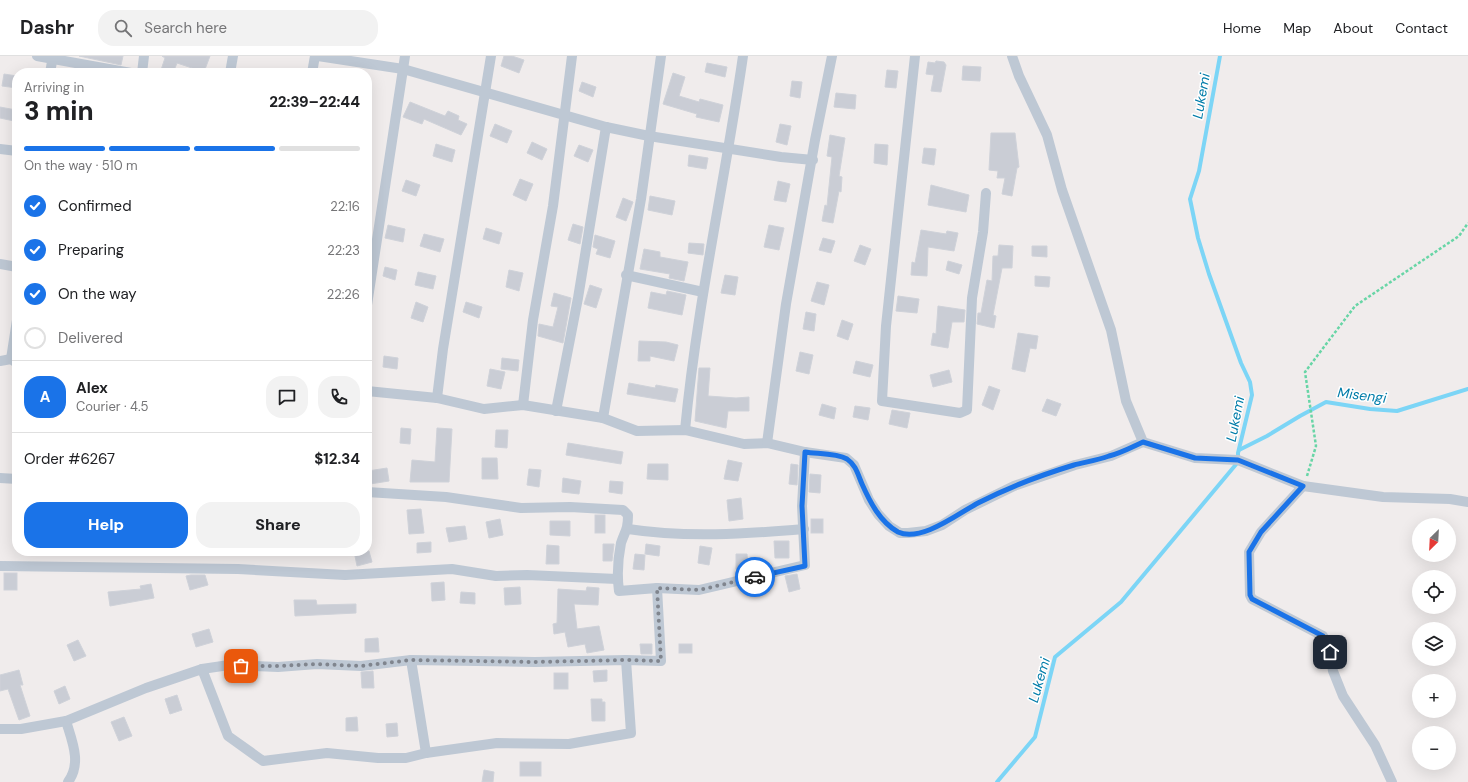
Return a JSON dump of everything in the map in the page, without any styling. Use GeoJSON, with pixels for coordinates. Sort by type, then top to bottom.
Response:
{"type":"FeatureCollection","features":[{"type":"Feature","properties":{"kind":"street"},"geometry":{"type":"LineString","coordinates":[[37,56],[105,68]]}},
{"type":"Feature","properties":{"kind":"street"},"geometry":{"type":"LineString","coordinates":[[143,68],[144,56]]}},
{"type":"Feature","properties":{"kind":"street"},"geometry":{"type":"LineString","coordinates":[[231,68],[233,56]]}},
{"type":"Feature","properties":{"kind":"street"},"geometry":{"type":"LineString","coordinates":[[313,68],[317,56],[403,69],[563,116],[606,127],[649,136],[729,149],[813,160]]}},
{"type":"Feature","properties":{"kind":"street"},"geometry":{"type":"LineString","coordinates":[[372,272],[405,56]]}},
{"type":"Feature","properties":{"kind":"street"},"geometry":{"type":"LineString","coordinates":[[437,398],[443,349],[463,235],[491,56]]}},
{"type":"Feature","properties":{"kind":"street"},"geometry":{"type":"LineString","coordinates":[[523,405],[533,320],[553,206],[563,116],[572,56]]}},
{"type":"Feature","properties":{"kind":"street"},"geometry":{"type":"LineString","coordinates":[[603,418],[640,199],[661,56]]}},
{"type":"Feature","properties":{"kind":"street"},"geometry":{"type":"LineString","coordinates":[[685,430],[689,386],[703,292],[729,149],[743,56]]}},
{"type":"Feature","properties":{"kind":"street"},"geometry":{"type":"LineString","coordinates":[[767,443],[786,304],[832,56]]}},
{"type":"Feature","properties":{"kind":"street"},"geometry":{"type":"LineString","coordinates":[[915,56],[886,326],[882,401],[960,413],[968,410],[972,298],[983,232],[986,193]]}},
{"type":"Feature","properties":{"kind":"street"},"geometry":{"type":"LineString","coordinates":[[1012,56],[1019,76],[1047,134],[1062,190],[1111,330],[1126,402],[1143,442]]}},
{"type":"Feature","properties":{"kind":"street"},"geometry":{"type":"LineString","coordinates":[[51,68],[52,58]]}},
{"type":"Feature","properties":{"kind":"street"},"geometry":{"type":"LineString","coordinates":[[556,411],[578,298],[606,127]]}},
{"type":"Feature","properties":{"kind":"street"},"geometry":{"type":"LineString","coordinates":[[0,149],[12,150]]}},
{"type":"Feature","properties":{"kind":"street"},"geometry":{"type":"LineString","coordinates":[[0,264],[12,266]]}},
{"type":"Feature","properties":{"kind":"street"},"geometry":{"type":"LineString","coordinates":[[626,275],[703,292]]}},
{"type":"Feature","properties":{"kind":"street"},"geometry":{"type":"LineString","coordinates":[[0,361],[12,361]]}},
{"type":"Feature","properties":{"kind":"street"},"geometry":{"type":"LineString","coordinates":[[372,392],[437,398],[484,408],[523,405],[603,418],[637,431],[685,430],[744,444],[767,443],[805,452],[846,458],[854,465],[869,500],[878,514],[889,526],[900,532],[908,533],[926,531],[942,525],[965,510],[1014,486],[1075,465],[1111,456],[1143,442],[1195,458],[1226,458],[1238,460],[1303,486],[1383,497],[1450,499],[1468,502]]}},
{"type":"Feature","properties":{"kind":"street"},"geometry":{"type":"LineString","coordinates":[[372,492],[446,497],[521,508],[570,507],[623,510],[628,515],[628,529],[622,543],[617,579],[618,591],[657,588],[699,590],[805,566],[802,506],[805,452]]}},
{"type":"Feature","properties":{"kind":"street"},"geometry":{"type":"LineString","coordinates":[[0,478],[12,479]]}},
{"type":"Feature","properties":{"kind":"street"},"geometry":{"type":"LineString","coordinates":[[1303,486],[1261,532],[1249,552],[1250,595],[1252,599],[1323,636],[1330,652],[1333,671],[1343,696],[1375,746],[1392,782]]}},
{"type":"Feature","properties":{"kind":"street"},"geometry":{"type":"LineString","coordinates":[[628,529],[740,535],[804,529]]}},
{"type":"Feature","properties":{"kind":"street"},"geometry":{"type":"LineString","coordinates":[[0,566],[238,569],[345,575],[452,569],[496,576],[528,575],[617,579]]}},
{"type":"Feature","properties":{"kind":"street"},"geometry":{"type":"LineString","coordinates":[[0,729],[21,729],[66,720],[146,688],[202,669],[229,665],[278,666],[316,664],[361,666],[411,660],[535,662],[626,660],[661,661],[657,588]]}},
{"type":"Feature","properties":{"kind":"street"},"geometry":{"type":"LineString","coordinates":[[411,660],[426,753]]}},
{"type":"Feature","properties":{"kind":"street"},"geometry":{"type":"LineString","coordinates":[[202,669],[228,736],[263,761],[327,753],[406,758],[426,753],[497,743],[569,744],[631,733],[626,660]]}},
{"type":"Feature","properties":{"kind":"street"},"geometry":{"type":"LineString","coordinates":[[66,720],[76,756],[72,777],[68,782]]}},
{"type":"Feature","properties":{"kind":"path"},"geometry":{"type":"LineString","coordinates":[[1303,486],[1316,446],[1305,372],[1355,306],[1458,236],[1468,223]]}},
{"type":"Feature","properties":{"kind":"building"},"geometry":{"type":"Polygon","coordinates":[[[79,56],[123,56],[121,65],[79,56]]]}},
{"type":"Feature","properties":{"kind":"building"},"geometry":{"type":"Polygon","coordinates":[[[162,56],[210,56],[206,68],[192,68],[177,63],[175,68],[162,68],[165,58],[162,56]]]}},
{"type":"Feature","properties":{"kind":"building"},"geometry":{"type":"Polygon","coordinates":[[[504,56],[512,56],[524,60],[519,73],[501,66],[504,56]]]}},
{"type":"Feature","properties":{"kind":"building"},"geometry":{"type":"Polygon","coordinates":[[[936,61],[944,62],[946,65],[941,92],[931,91],[934,75],[926,74],[928,62],[935,63],[936,61]]]}},
{"type":"Feature","properties":{"kind":"building"},"geometry":{"type":"Polygon","coordinates":[[[707,63],[727,67],[725,77],[705,72],[707,63]]]}},
{"type":"Feature","properties":{"kind":"building"},"geometry":{"type":"Polygon","coordinates":[[[963,66],[981,67],[980,81],[962,80],[963,66]]]}},
{"type":"Feature","properties":{"kind":"building"},"geometry":{"type":"Polygon","coordinates":[[[887,70],[898,71],[896,88],[885,87],[887,70]]]}},
{"type":"Feature","properties":{"kind":"building"},"geometry":{"type":"Polygon","coordinates":[[[673,73],[685,77],[679,96],[699,102],[700,99],[723,105],[719,122],[696,117],[697,114],[663,104],[673,73]]]}},
{"type":"Feature","properties":{"kind":"building"},"geometry":{"type":"Polygon","coordinates":[[[4,74],[12,75],[12,87],[2,86],[4,74]]]}},
{"type":"Feature","properties":{"kind":"building"},"geometry":{"type":"Polygon","coordinates":[[[792,81],[802,82],[800,98],[790,96],[792,81]]]}},
{"type":"Feature","properties":{"kind":"building"},"geometry":{"type":"Polygon","coordinates":[[[582,82],[596,87],[593,97],[579,91],[582,82]]]}},
{"type":"Feature","properties":{"kind":"building"},"geometry":{"type":"Polygon","coordinates":[[[836,93],[856,95],[855,109],[834,107],[836,93]]]}},
{"type":"Feature","properties":{"kind":"building"},"geometry":{"type":"Polygon","coordinates":[[[410,102],[445,116],[448,111],[459,116],[458,120],[467,124],[461,135],[424,119],[422,124],[403,117],[410,102]]]}},
{"type":"Feature","properties":{"kind":"building"},"geometry":{"type":"Polygon","coordinates":[[[0,107],[12,109],[12,121],[0,118],[0,107]]]}},
{"type":"Feature","properties":{"kind":"building"},"geometry":{"type":"Polygon","coordinates":[[[495,124],[512,131],[507,143],[490,136],[495,124]]]}},
{"type":"Feature","properties":{"kind":"building"},"geometry":{"type":"Polygon","coordinates":[[[780,124],[791,126],[787,145],[776,142],[780,124]]]}},
{"type":"Feature","properties":{"kind":"building"},"geometry":{"type":"Polygon","coordinates":[[[991,133],[1015,133],[1019,167],[1017,168],[1012,196],[1002,194],[1005,178],[997,178],[998,171],[989,170],[991,133]]]}},
{"type":"Feature","properties":{"kind":"building"},"geometry":{"type":"Polygon","coordinates":[[[830,135],[845,138],[839,176],[842,177],[841,192],[839,191],[833,223],[822,221],[825,205],[827,206],[832,157],[827,156],[830,135]]]}},
{"type":"Feature","properties":{"kind":"building"},"geometry":{"type":"Polygon","coordinates":[[[532,142],[547,149],[542,160],[527,153],[532,142]]]}},
{"type":"Feature","properties":{"kind":"building"},"geometry":{"type":"Polygon","coordinates":[[[436,144],[455,150],[452,162],[433,156],[436,144]]]}},
{"type":"Feature","properties":{"kind":"building"},"geometry":{"type":"Polygon","coordinates":[[[875,144],[888,145],[887,165],[874,163],[875,144]]]}},
{"type":"Feature","properties":{"kind":"building"},"geometry":{"type":"Polygon","coordinates":[[[579,145],[593,150],[588,162],[574,156],[579,145]]]}},
{"type":"Feature","properties":{"kind":"building"},"geometry":{"type":"Polygon","coordinates":[[[924,148],[936,149],[934,165],[922,163],[924,148]]]}},
{"type":"Feature","properties":{"kind":"building"},"geometry":{"type":"Polygon","coordinates":[[[689,155],[708,158],[706,169],[688,166],[689,155]]]}},
{"type":"Feature","properties":{"kind":"building"},"geometry":{"type":"Polygon","coordinates":[[[520,179],[533,184],[526,201],[513,195],[520,179]]]}},
{"type":"Feature","properties":{"kind":"building"},"geometry":{"type":"Polygon","coordinates":[[[406,180],[420,185],[416,196],[402,191],[406,180]]]}},
{"type":"Feature","properties":{"kind":"building"},"geometry":{"type":"Polygon","coordinates":[[[778,181],[790,184],[786,202],[774,200],[778,181]]]}},
{"type":"Feature","properties":{"kind":"building"},"geometry":{"type":"Polygon","coordinates":[[[931,185],[969,195],[966,212],[928,205],[931,185]]]}},
{"type":"Feature","properties":{"kind":"building"},"geometry":{"type":"Polygon","coordinates":[[[650,196],[675,201],[672,215],[648,210],[650,196]]]}},
{"type":"Feature","properties":{"kind":"building"},"geometry":{"type":"Polygon","coordinates":[[[623,198],[633,202],[626,221],[616,217],[623,198]]]}},
{"type":"Feature","properties":{"kind":"building"},"geometry":{"type":"Polygon","coordinates":[[[573,224],[583,227],[580,244],[568,240],[573,224]]]}},
{"type":"Feature","properties":{"kind":"building"},"geometry":{"type":"Polygon","coordinates":[[[388,225],[405,229],[403,242],[385,238],[388,225]]]}},
{"type":"Feature","properties":{"kind":"building"},"geometry":{"type":"Polygon","coordinates":[[[769,225],[784,228],[779,250],[764,247],[769,225]]]}},
{"type":"Feature","properties":{"kind":"building"},"geometry":{"type":"Polygon","coordinates":[[[486,228],[502,233],[499,244],[483,239],[486,228]]]}},
{"type":"Feature","properties":{"kind":"building"},"geometry":{"type":"Polygon","coordinates":[[[921,230],[946,234],[947,231],[958,233],[954,251],[928,247],[927,276],[911,275],[912,262],[915,263],[921,230]]]}},
{"type":"Feature","properties":{"kind":"building"},"geometry":{"type":"Polygon","coordinates":[[[424,234],[444,239],[440,252],[420,246],[424,234]]]}},
{"type":"Feature","properties":{"kind":"building"},"geometry":{"type":"Polygon","coordinates":[[[595,235],[615,241],[610,258],[596,254],[598,249],[593,247],[595,235]]]}},
{"type":"Feature","properties":{"kind":"building"},"geometry":{"type":"Polygon","coordinates":[[[823,238],[835,241],[831,253],[819,250],[823,238]]]}},
{"type":"Feature","properties":{"kind":"building"},"geometry":{"type":"Polygon","coordinates":[[[689,243],[704,244],[703,255],[688,253],[689,243]]]}},
{"type":"Feature","properties":{"kind":"building"},"geometry":{"type":"Polygon","coordinates":[[[860,245],[871,249],[865,265],[854,261],[860,245]]]}},
{"type":"Feature","properties":{"kind":"building"},"geometry":{"type":"Polygon","coordinates":[[[999,245],[1013,246],[1012,268],[1002,268],[993,315],[996,316],[994,328],[977,324],[978,313],[981,313],[987,280],[992,281],[993,256],[998,256],[999,245]]]}},
{"type":"Feature","properties":{"kind":"building"},"geometry":{"type":"Polygon","coordinates":[[[1032,246],[1047,246],[1047,257],[1032,256],[1032,246]]]}},
{"type":"Feature","properties":{"kind":"building"},"geometry":{"type":"Polygon","coordinates":[[[644,249],[660,252],[660,257],[688,262],[684,281],[669,278],[670,274],[640,269],[644,249]]]}},
{"type":"Feature","properties":{"kind":"building"},"geometry":{"type":"Polygon","coordinates":[[[948,261],[962,265],[959,274],[946,270],[948,261]]]}},
{"type":"Feature","properties":{"kind":"building"},"geometry":{"type":"Polygon","coordinates":[[[385,267],[397,270],[395,280],[383,276],[385,267]]]}},
{"type":"Feature","properties":{"kind":"building"},"geometry":{"type":"Polygon","coordinates":[[[509,270],[523,273],[519,291],[506,287],[509,270]]]}},
{"type":"Feature","properties":{"kind":"building"},"geometry":{"type":"Polygon","coordinates":[[[418,272],[436,276],[433,289],[415,285],[418,272]]]}},
{"type":"Feature","properties":{"kind":"building"},"geometry":{"type":"Polygon","coordinates":[[[725,275],[738,277],[735,295],[721,293],[725,275]]]}},
{"type":"Feature","properties":{"kind":"building"},"geometry":{"type":"Polygon","coordinates":[[[1035,276],[1050,277],[1049,287],[1035,286],[1035,276]]]}},
{"type":"Feature","properties":{"kind":"building"},"geometry":{"type":"Polygon","coordinates":[[[817,282],[829,285],[824,305],[811,301],[817,282]]]}},
{"type":"Feature","properties":{"kind":"building"},"geometry":{"type":"Polygon","coordinates":[[[590,285],[602,289],[596,308],[584,304],[590,285]]]}},
{"type":"Feature","properties":{"kind":"building"},"geometry":{"type":"Polygon","coordinates":[[[667,291],[686,295],[682,315],[648,308],[651,292],[666,295],[667,291]]]}},
{"type":"Feature","properties":{"kind":"building"},"geometry":{"type":"Polygon","coordinates":[[[554,293],[571,298],[563,343],[538,336],[539,324],[553,327],[558,307],[551,306],[554,293]]]}},
{"type":"Feature","properties":{"kind":"building"},"geometry":{"type":"Polygon","coordinates":[[[898,296],[919,299],[917,313],[896,311],[898,296]]]}},
{"type":"Feature","properties":{"kind":"building"},"geometry":{"type":"Polygon","coordinates":[[[416,302],[428,307],[423,322],[411,318],[416,302]]]}},
{"type":"Feature","properties":{"kind":"building"},"geometry":{"type":"Polygon","coordinates":[[[466,302],[482,307],[479,318],[463,312],[466,302]]]}},
{"type":"Feature","properties":{"kind":"building"},"geometry":{"type":"Polygon","coordinates":[[[938,306],[965,310],[964,322],[952,322],[948,348],[931,345],[933,333],[936,334],[938,306]]]}},
{"type":"Feature","properties":{"kind":"building"},"geometry":{"type":"Polygon","coordinates":[[[806,312],[816,314],[814,331],[803,329],[806,312]]]}},
{"type":"Feature","properties":{"kind":"building"},"geometry":{"type":"Polygon","coordinates":[[[842,320],[853,324],[848,340],[837,336],[842,320]]]}},
{"type":"Feature","properties":{"kind":"building"},"geometry":{"type":"Polygon","coordinates":[[[1018,333],[1038,336],[1036,349],[1030,348],[1025,372],[1012,369],[1018,333]]]}},
{"type":"Feature","properties":{"kind":"building"},"geometry":{"type":"Polygon","coordinates":[[[639,341],[666,342],[678,345],[674,361],[650,356],[650,361],[638,361],[639,341]]]}},
{"type":"Feature","properties":{"kind":"building"},"geometry":{"type":"Polygon","coordinates":[[[800,352],[813,355],[809,374],[796,371],[800,352]]]}},
{"type":"Feature","properties":{"kind":"building"},"geometry":{"type":"Polygon","coordinates":[[[384,356],[398,358],[397,369],[383,367],[384,356]]]}},
{"type":"Feature","properties":{"kind":"building"},"geometry":{"type":"Polygon","coordinates":[[[502,358],[519,360],[518,371],[501,369],[502,358]]]}},
{"type":"Feature","properties":{"kind":"building"},"geometry":{"type":"Polygon","coordinates":[[[856,361],[873,365],[870,377],[853,373],[856,361]]]}},
{"type":"Feature","properties":{"kind":"building"},"geometry":{"type":"Polygon","coordinates":[[[699,368],[710,368],[708,396],[736,398],[749,397],[749,411],[728,411],[726,428],[695,421],[699,368]]]}},
{"type":"Feature","properties":{"kind":"building"},"geometry":{"type":"Polygon","coordinates":[[[490,369],[505,372],[501,389],[487,386],[490,369]]]}},
{"type":"Feature","properties":{"kind":"building"},"geometry":{"type":"Polygon","coordinates":[[[949,370],[952,382],[933,387],[930,375],[949,370]]]}},
{"type":"Feature","properties":{"kind":"building"},"geometry":{"type":"Polygon","coordinates":[[[629,383],[655,388],[656,385],[678,389],[675,402],[627,394],[629,383]]]}},
{"type":"Feature","properties":{"kind":"building"},"geometry":{"type":"Polygon","coordinates":[[[989,386],[1000,390],[993,410],[982,405],[989,386]]]}},
{"type":"Feature","properties":{"kind":"building"},"geometry":{"type":"Polygon","coordinates":[[[1047,399],[1061,404],[1056,416],[1042,411],[1047,399]]]}},
{"type":"Feature","properties":{"kind":"building"},"geometry":{"type":"Polygon","coordinates":[[[822,404],[836,408],[834,419],[819,415],[822,404]]]}},
{"type":"Feature","properties":{"kind":"building"},"geometry":{"type":"Polygon","coordinates":[[[855,406],[870,408],[868,420],[853,417],[855,406]]]}},
{"type":"Feature","properties":{"kind":"building"},"geometry":{"type":"Polygon","coordinates":[[[892,410],[910,413],[907,428],[889,424],[892,410]]]}},
{"type":"Feature","properties":{"kind":"building"},"geometry":{"type":"Polygon","coordinates":[[[401,428],[411,429],[410,444],[400,443],[401,428]]]}},
{"type":"Feature","properties":{"kind":"building"},"geometry":{"type":"Polygon","coordinates":[[[437,428],[452,429],[449,482],[410,482],[412,460],[435,462],[437,428]]]}},
{"type":"Feature","properties":{"kind":"building"},"geometry":{"type":"Polygon","coordinates":[[[496,430],[508,430],[507,448],[495,447],[496,430]]]}},
{"type":"Feature","properties":{"kind":"building"},"geometry":{"type":"Polygon","coordinates":[[[568,443],[623,452],[621,464],[566,455],[568,443]]]}},
{"type":"Feature","properties":{"kind":"building"},"geometry":{"type":"Polygon","coordinates":[[[482,458],[497,458],[498,479],[482,479],[482,458]]]}},
{"type":"Feature","properties":{"kind":"building"},"geometry":{"type":"Polygon","coordinates":[[[728,460],[742,463],[738,481],[724,479],[728,460]]]}},
{"type":"Feature","properties":{"kind":"building"},"geometry":{"type":"Polygon","coordinates":[[[648,464],[668,464],[668,480],[647,479],[648,464]]]}},
{"type":"Feature","properties":{"kind":"building"},"geometry":{"type":"Polygon","coordinates":[[[791,464],[798,465],[797,485],[789,484],[791,464]]]}},
{"type":"Feature","properties":{"kind":"building"},"geometry":{"type":"Polygon","coordinates":[[[387,468],[389,481],[372,484],[372,470],[387,468]]]}},
{"type":"Feature","properties":{"kind":"building"},"geometry":{"type":"Polygon","coordinates":[[[529,469],[541,470],[539,487],[527,485],[529,469]]]}},
{"type":"Feature","properties":{"kind":"building"},"geometry":{"type":"Polygon","coordinates":[[[810,474],[821,475],[820,493],[809,492],[810,474]]]}},
{"type":"Feature","properties":{"kind":"building"},"geometry":{"type":"Polygon","coordinates":[[[563,478],[581,481],[579,494],[562,492],[563,478]]]}},
{"type":"Feature","properties":{"kind":"building"},"geometry":{"type":"Polygon","coordinates":[[[610,481],[623,482],[622,494],[609,492],[610,481]]]}},
{"type":"Feature","properties":{"kind":"building"},"geometry":{"type":"Polygon","coordinates":[[[741,498],[743,519],[729,521],[727,500],[741,498]]]}},
{"type":"Feature","properties":{"kind":"building"},"geometry":{"type":"Polygon","coordinates":[[[421,509],[424,533],[409,534],[407,510],[421,509]]]}},
{"type":"Feature","properties":{"kind":"building"},"geometry":{"type":"Polygon","coordinates":[[[595,515],[605,515],[605,533],[595,533],[595,515]]]}},
{"type":"Feature","properties":{"kind":"building"},"geometry":{"type":"Polygon","coordinates":[[[500,519],[503,535],[489,538],[486,522],[500,519]]]}},
{"type":"Feature","properties":{"kind":"building"},"geometry":{"type":"Polygon","coordinates":[[[811,519],[823,519],[823,533],[811,533],[811,519]]]}},
{"type":"Feature","properties":{"kind":"building"},"geometry":{"type":"Polygon","coordinates":[[[550,521],[570,521],[570,536],[550,535],[550,521]]]}},
{"type":"Feature","properties":{"kind":"building"},"geometry":{"type":"Polygon","coordinates":[[[465,526],[467,539],[449,542],[446,528],[465,526]]]}},
{"type":"Feature","properties":{"kind":"building"},"geometry":{"type":"Polygon","coordinates":[[[774,541],[789,541],[789,558],[775,558],[774,541]]]}},
{"type":"Feature","properties":{"kind":"building"},"geometry":{"type":"Polygon","coordinates":[[[431,542],[431,552],[417,553],[417,543],[431,542]]]}},
{"type":"Feature","properties":{"kind":"building"},"geometry":{"type":"Polygon","coordinates":[[[603,544],[614,544],[612,561],[603,561],[603,544]]]}},
{"type":"Feature","properties":{"kind":"building"},"geometry":{"type":"Polygon","coordinates":[[[646,544],[660,546],[659,556],[645,554],[646,544]]]}},
{"type":"Feature","properties":{"kind":"building"},"geometry":{"type":"Polygon","coordinates":[[[547,545],[559,546],[559,564],[546,564],[547,545]]]}},
{"type":"Feature","properties":{"kind":"building"},"geometry":{"type":"Polygon","coordinates":[[[700,546],[712,548],[709,565],[698,563],[700,546]]]}},
{"type":"Feature","properties":{"kind":"building"},"geometry":{"type":"Polygon","coordinates":[[[635,554],[645,555],[644,570],[633,569],[635,554]]]}},
{"type":"Feature","properties":{"kind":"building"},"geometry":{"type":"Polygon","coordinates":[[[736,554],[747,554],[748,569],[736,569],[736,554]]]}},
{"type":"Feature","properties":{"kind":"building"},"geometry":{"type":"Polygon","coordinates":[[[355,556],[370,556],[372,562],[357,566],[355,556]]]}},
{"type":"Feature","properties":{"kind":"building"},"geometry":{"type":"Polygon","coordinates":[[[4,573],[17,573],[17,590],[4,590],[4,573]]]}},
{"type":"Feature","properties":{"kind":"building"},"geometry":{"type":"Polygon","coordinates":[[[797,574],[800,589],[789,592],[785,576],[797,574]]]}},
{"type":"Feature","properties":{"kind":"building"},"geometry":{"type":"Polygon","coordinates":[[[205,575],[208,585],[190,590],[186,576],[205,575]]]}},
{"type":"Feature","properties":{"kind":"building"},"geometry":{"type":"Polygon","coordinates":[[[444,582],[445,600],[432,601],[431,583],[444,582]]]}},
{"type":"Feature","properties":{"kind":"building"},"geometry":{"type":"Polygon","coordinates":[[[151,584],[154,598],[110,606],[108,592],[141,589],[140,586],[151,584]]]}},
{"type":"Feature","properties":{"kind":"building"},"geometry":{"type":"Polygon","coordinates":[[[520,587],[521,604],[505,605],[504,588],[520,587]]]}},
{"type":"Feature","properties":{"kind":"building"},"geometry":{"type":"Polygon","coordinates":[[[587,587],[599,588],[598,605],[574,604],[577,629],[599,626],[604,650],[587,653],[585,644],[568,647],[565,632],[554,634],[553,624],[557,623],[558,589],[586,591],[587,587]]]}},
{"type":"Feature","properties":{"kind":"building"},"geometry":{"type":"Polygon","coordinates":[[[461,592],[475,593],[475,604],[460,603],[461,592]]]}},
{"type":"Feature","properties":{"kind":"building"},"geometry":{"type":"Polygon","coordinates":[[[294,600],[316,600],[317,605],[356,604],[356,613],[295,616],[294,600]]]}},
{"type":"Feature","properties":{"kind":"building"},"geometry":{"type":"Polygon","coordinates":[[[209,629],[213,642],[196,647],[192,634],[209,629]]]}},
{"type":"Feature","properties":{"kind":"building"},"geometry":{"type":"Polygon","coordinates":[[[378,638],[379,652],[365,652],[365,639],[378,638]]]}},
{"type":"Feature","properties":{"kind":"building"},"geometry":{"type":"Polygon","coordinates":[[[78,640],[86,656],[74,661],[67,645],[78,640]]]}},
{"type":"Feature","properties":{"kind":"building"},"geometry":{"type":"Polygon","coordinates":[[[640,644],[652,644],[652,654],[641,654],[640,644]]]}},
{"type":"Feature","properties":{"kind":"building"},"geometry":{"type":"Polygon","coordinates":[[[679,644],[692,644],[692,653],[679,653],[679,644]]]}},
{"type":"Feature","properties":{"kind":"building"},"geometry":{"type":"Polygon","coordinates":[[[19,670],[23,685],[20,685],[30,716],[19,720],[8,689],[0,691],[0,675],[19,670]]]}},
{"type":"Feature","properties":{"kind":"building"},"geometry":{"type":"Polygon","coordinates":[[[607,670],[607,681],[594,682],[593,671],[607,670]]]}},
{"type":"Feature","properties":{"kind":"building"},"geometry":{"type":"Polygon","coordinates":[[[373,671],[374,688],[362,688],[361,672],[373,671]]]}},
{"type":"Feature","properties":{"kind":"building"},"geometry":{"type":"Polygon","coordinates":[[[554,673],[568,673],[568,689],[554,689],[554,673]]]}},
{"type":"Feature","properties":{"kind":"building"},"geometry":{"type":"Polygon","coordinates":[[[65,686],[70,699],[59,704],[54,691],[65,686]]]}},
{"type":"Feature","properties":{"kind":"building"},"geometry":{"type":"Polygon","coordinates":[[[177,695],[182,710],[170,714],[165,699],[177,695]]]}},
{"type":"Feature","properties":{"kind":"building"},"geometry":{"type":"Polygon","coordinates":[[[591,699],[602,699],[602,702],[605,702],[605,721],[592,721],[591,699]]]}},
{"type":"Feature","properties":{"kind":"building"},"geometry":{"type":"Polygon","coordinates":[[[124,717],[132,736],[119,741],[111,722],[124,717]]]}},
{"type":"Feature","properties":{"kind":"building"},"geometry":{"type":"Polygon","coordinates":[[[357,717],[358,731],[346,731],[346,718],[357,717]]]}},
{"type":"Feature","properties":{"kind":"building"},"geometry":{"type":"Polygon","coordinates":[[[397,723],[398,736],[387,737],[386,724],[397,723]]]}},
{"type":"Feature","properties":{"kind":"building"},"geometry":{"type":"Polygon","coordinates":[[[520,762],[541,762],[541,776],[520,776],[520,762]]]}},
{"type":"Feature","properties":{"kind":"building"},"geometry":{"type":"Polygon","coordinates":[[[484,770],[494,772],[493,782],[482,782],[484,770]]]}},
{"type":"Feature","properties":{"kind":"waterway","name":"Lukemi"},"geometry":{"type":"LineString","coordinates":[[997,782],[1035,737],[1055,657],[1121,602],[1238,462],[1238,453],[1252,395],[1250,382],[1241,363],[1209,274],[1198,238],[1190,199],[1199,171],[1220,56]]}},
{"type":"Feature","properties":{"kind":"waterway","name":"Misengi"},"geometry":{"type":"LineString","coordinates":[[1239,450],[1267,436],[1326,402],[1370,409],[1397,411],[1468,389]]}},
{"type":"Feature","properties":{"kind":"way so far"},"geometry":{"type":"LineString","coordinates":[[241,666],[316,664],[361,666],[411,660],[535,662],[626,660],[661,661],[657,588],[699,590],[755,577]]}},
{"type":"Feature","properties":{"kind":"route"},"geometry":{"type":"LineString","coordinates":[[755,577],[805,566],[802,506],[805,452],[846,458],[854,465],[869,500],[878,514],[889,526],[900,532],[908,533],[926,531],[942,525],[965,510],[1014,486],[1075,465],[1111,456],[1143,442],[1195,458],[1226,458],[1238,460],[1303,486],[1261,532],[1249,552],[1250,595],[1252,599],[1323,636],[1330,652]]}}]}
